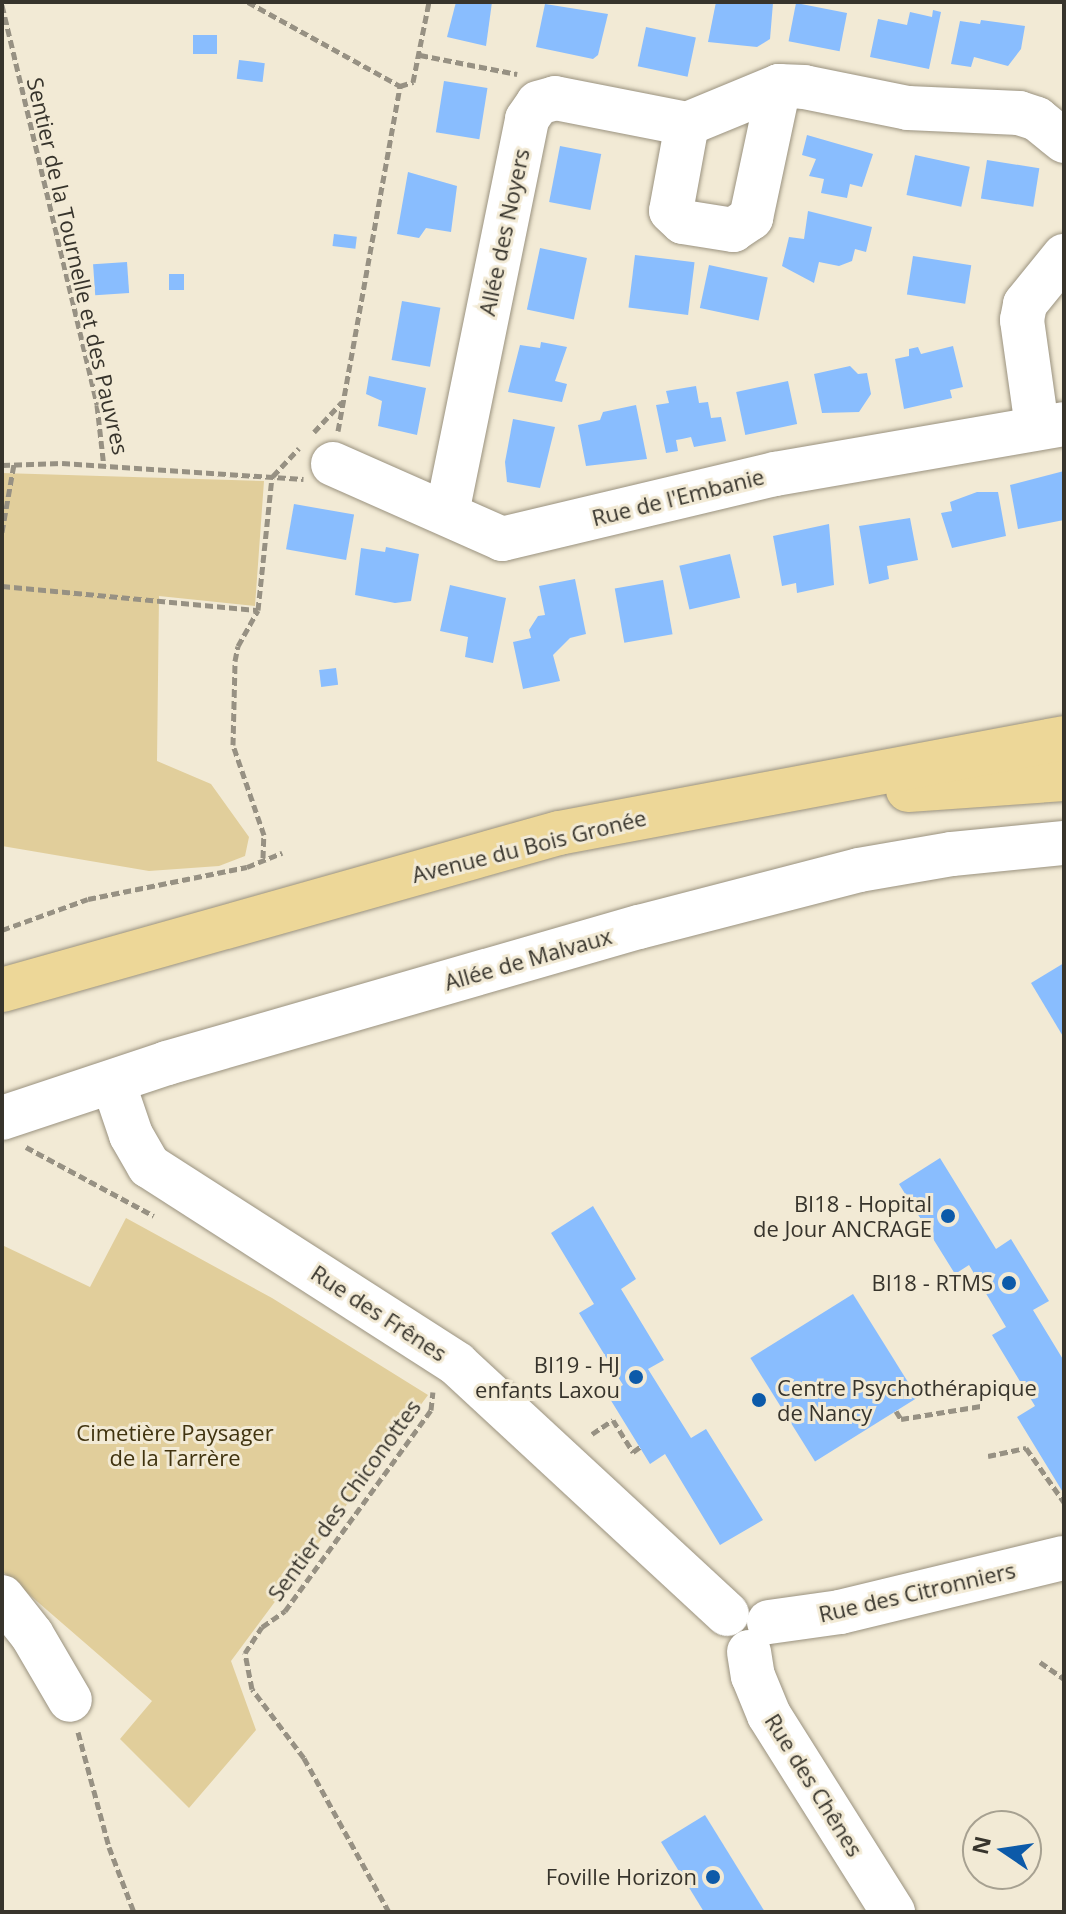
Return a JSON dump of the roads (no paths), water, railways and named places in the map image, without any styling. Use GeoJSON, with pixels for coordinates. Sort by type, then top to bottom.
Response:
{"type":"FeatureCollection","features":[{"type":"Feature","properties":{"kind":"main road","name":"Avenue du Bois Gronée"},"geometry":{"type":"LineString","coordinates":[[2,990],[559,833],[1064,738]]}},
{"type":"Feature","properties":{"kind":"main road","name":"Avenue du Bois Gronée"},"geometry":{"type":"LineString","coordinates":[[2,1015],[569,854],[900,792],[1064,779]]}},
{"type":"Feature","properties":{"kind":"street"},"geometry":{"type":"LineString","coordinates":[[779,86],[751,218],[733,230],[683,222],[671,211],[687,124],[779,86],[908,108],[1019,113],[1037,119],[1064,141]]}},
{"type":"Feature","properties":{"kind":"street","name":"Allée des Noyers"},"geometry":{"type":"LineString","coordinates":[[447,513],[527,119],[538,103],[555,98],[687,124]]}},
{"type":"Feature","properties":{"kind":"street","name":"Rue de l'Embanie"},"geometry":{"type":"LineString","coordinates":[[333,464],[502,539],[710,487],[1051,425],[1022,320],[1025,304],[1064,256]]}},
{"type":"Feature","properties":{"kind":"street","name":"Allée de Malvaux"},"geometry":{"type":"LineString","coordinates":[[11,1130],[113,1082],[639,927],[829,878],[952,854],[1064,843]]}},
{"type":"Feature","properties":{"kind":"street","name":"Rue des Frênes"},"geometry":{"type":"LineString","coordinates":[[113,1082],[131,1135],[149,1166],[457,1364],[727,1614],[722,1627],[726,1640],[759,1637]]}},
{"type":"Feature","properties":{"kind":"street","name":"Rue des Citronniers"},"geometry":{"type":"LineString","coordinates":[[759,1637],[840,1612],[1064,1558]]}},
{"type":"Feature","properties":{"kind":"street"},"geometry":{"type":"LineString","coordinates":[[2,1597],[32,1635],[70,1700]]}},
{"type":"Feature","properties":{"kind":"street","name":"Rue des Chênes"},"geometry":{"type":"LineString","coordinates":[[759,1637],[769,1715],[893,1912]]}},
{"type":"Feature","properties":{"kind":"place","name":"BI18 - Hopital de Jour ANCRAGE"},"geometry":{"type":"Point","coordinates":[948,1216]}},
{"type":"Feature","properties":{"kind":"place","name":"BI18 - RTMS"},"geometry":{"type":"Point","coordinates":[1009,1283]}},
{"type":"Feature","properties":{"kind":"place","name":"BI19 - HJ enfants Laxou"},"geometry":{"type":"Point","coordinates":[636,1377]}},
{"type":"Feature","properties":{"kind":"place","name":"Centre Psychothérapique de Nancy"},"geometry":{"type":"Point","coordinates":[759,1400]}},
{"type":"Feature","properties":{"kind":"place","name":"Foville Horizon"},"geometry":{"type":"Point","coordinates":[713,1877]}},
{"type":"Feature","properties":{"kind":"park label","name":"Cimetière Paysager de la Tarrère"},"geometry":{"type":"Point","coordinates":[175,1444]}}]}
